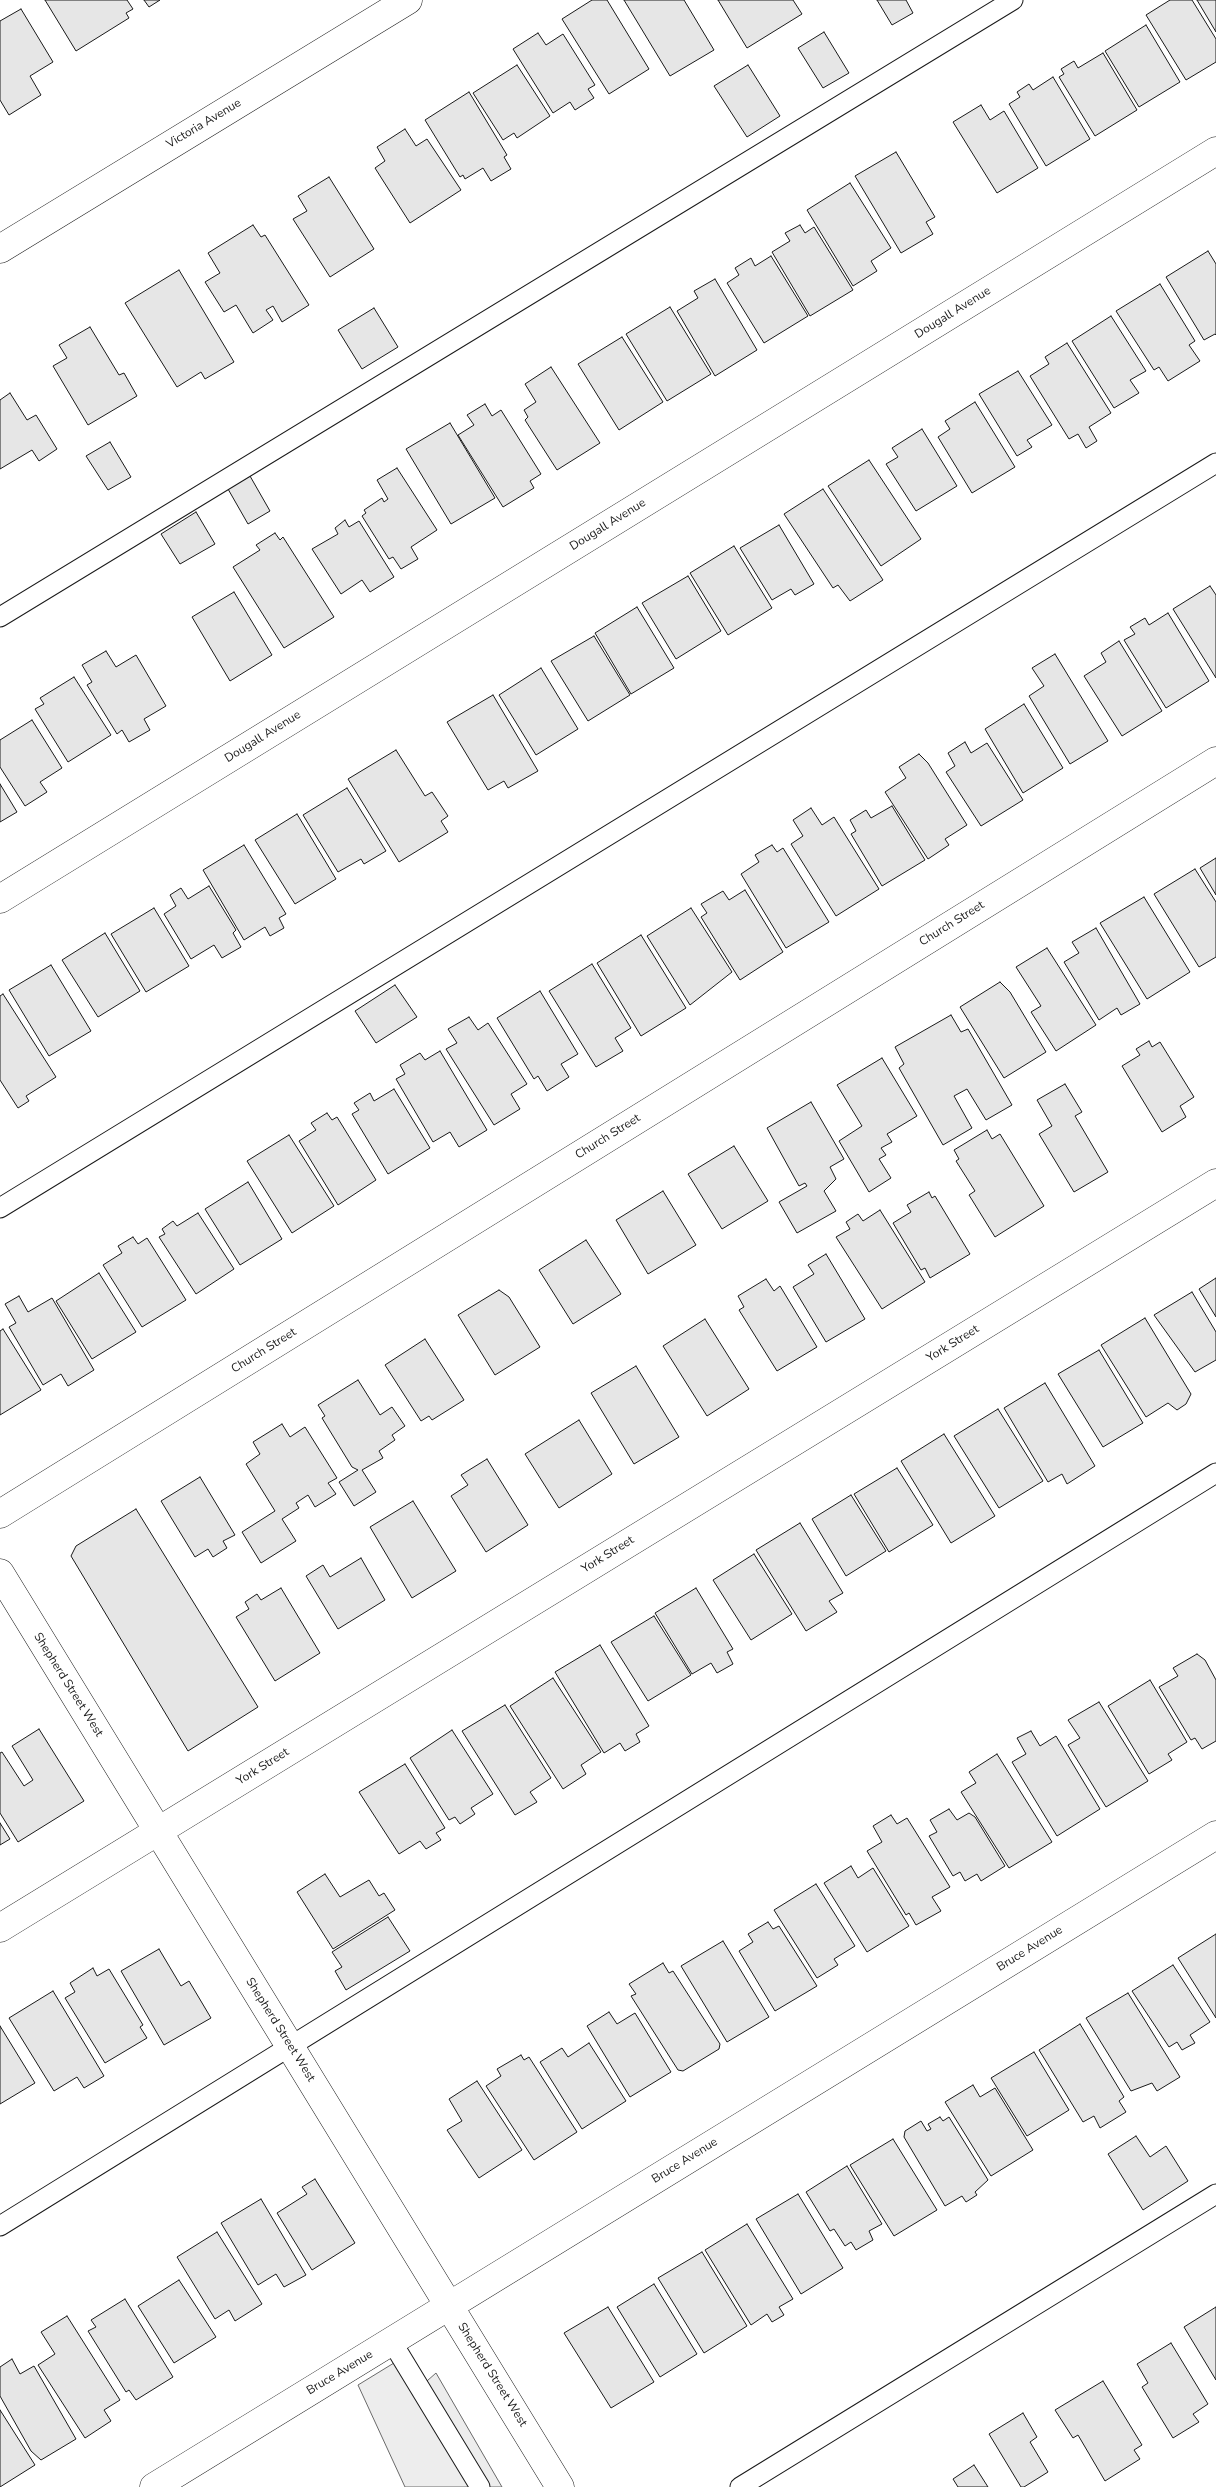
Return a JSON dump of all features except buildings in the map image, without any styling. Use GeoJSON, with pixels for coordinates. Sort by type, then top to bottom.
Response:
{"type":"FeatureCollection","features":[{"type":"Feature","properties":{"kind":"street","name":"Victoria Avenue"},"geometry":{"type":"LineString","coordinates":[[0,249],[408,0]]}},
{"type":"Feature","properties":{"kind":"street","name":"Dougall Avenue"},"geometry":{"type":"LineString","coordinates":[[0,899],[1216,151]]}},
{"type":"Feature","properties":{"kind":"street","name":"Church Street"},"geometry":{"type":"LineString","coordinates":[[0,1514],[1216,761]]}},
{"type":"Feature","properties":{"kind":"street","name":"York Street"},"geometry":{"type":"LineString","coordinates":[[0,1928],[1216,1183]]}},
{"type":"Feature","properties":{"kind":"street","name":"Shepherd Street West"},"geometry":{"type":"LineString","coordinates":[[0,1573],[560,2487]]}},
{"type":"Feature","properties":{"kind":"street","name":"Bruce Avenue"},"geometry":{"type":"LineString","coordinates":[[154,2487],[1216,1835]]}},
{"type":"Feature","properties":{"kind":"lane"},"geometry":{"type":"LineString","coordinates":[[0,617],[1013,0]]}},
{"type":"Feature","properties":{"kind":"lane"},"geometry":{"type":"LineString","coordinates":[[0,1208],[1216,463]]}},
{"type":"Feature","properties":{"kind":"lane"},"geometry":{"type":"LineString","coordinates":[[0,2226],[1216,1472]]}},
{"type":"Feature","properties":{"kind":"lane"},"geometry":{"type":"LineString","coordinates":[[740,2487],[1216,2194]]}},
{"type":"Feature","properties":{"kind":"lane"},"geometry":{"type":"LineString","coordinates":[[392,2342],[480,2487]]}},
{"type":"Feature","properties":{"kind":"shaded area"},"geometry":{"type":"Polygon","coordinates":[[[407,2355],[419,2388],[436,2373],[502,2487],[405,2487],[358,2385],[407,2355]]]}}]}
